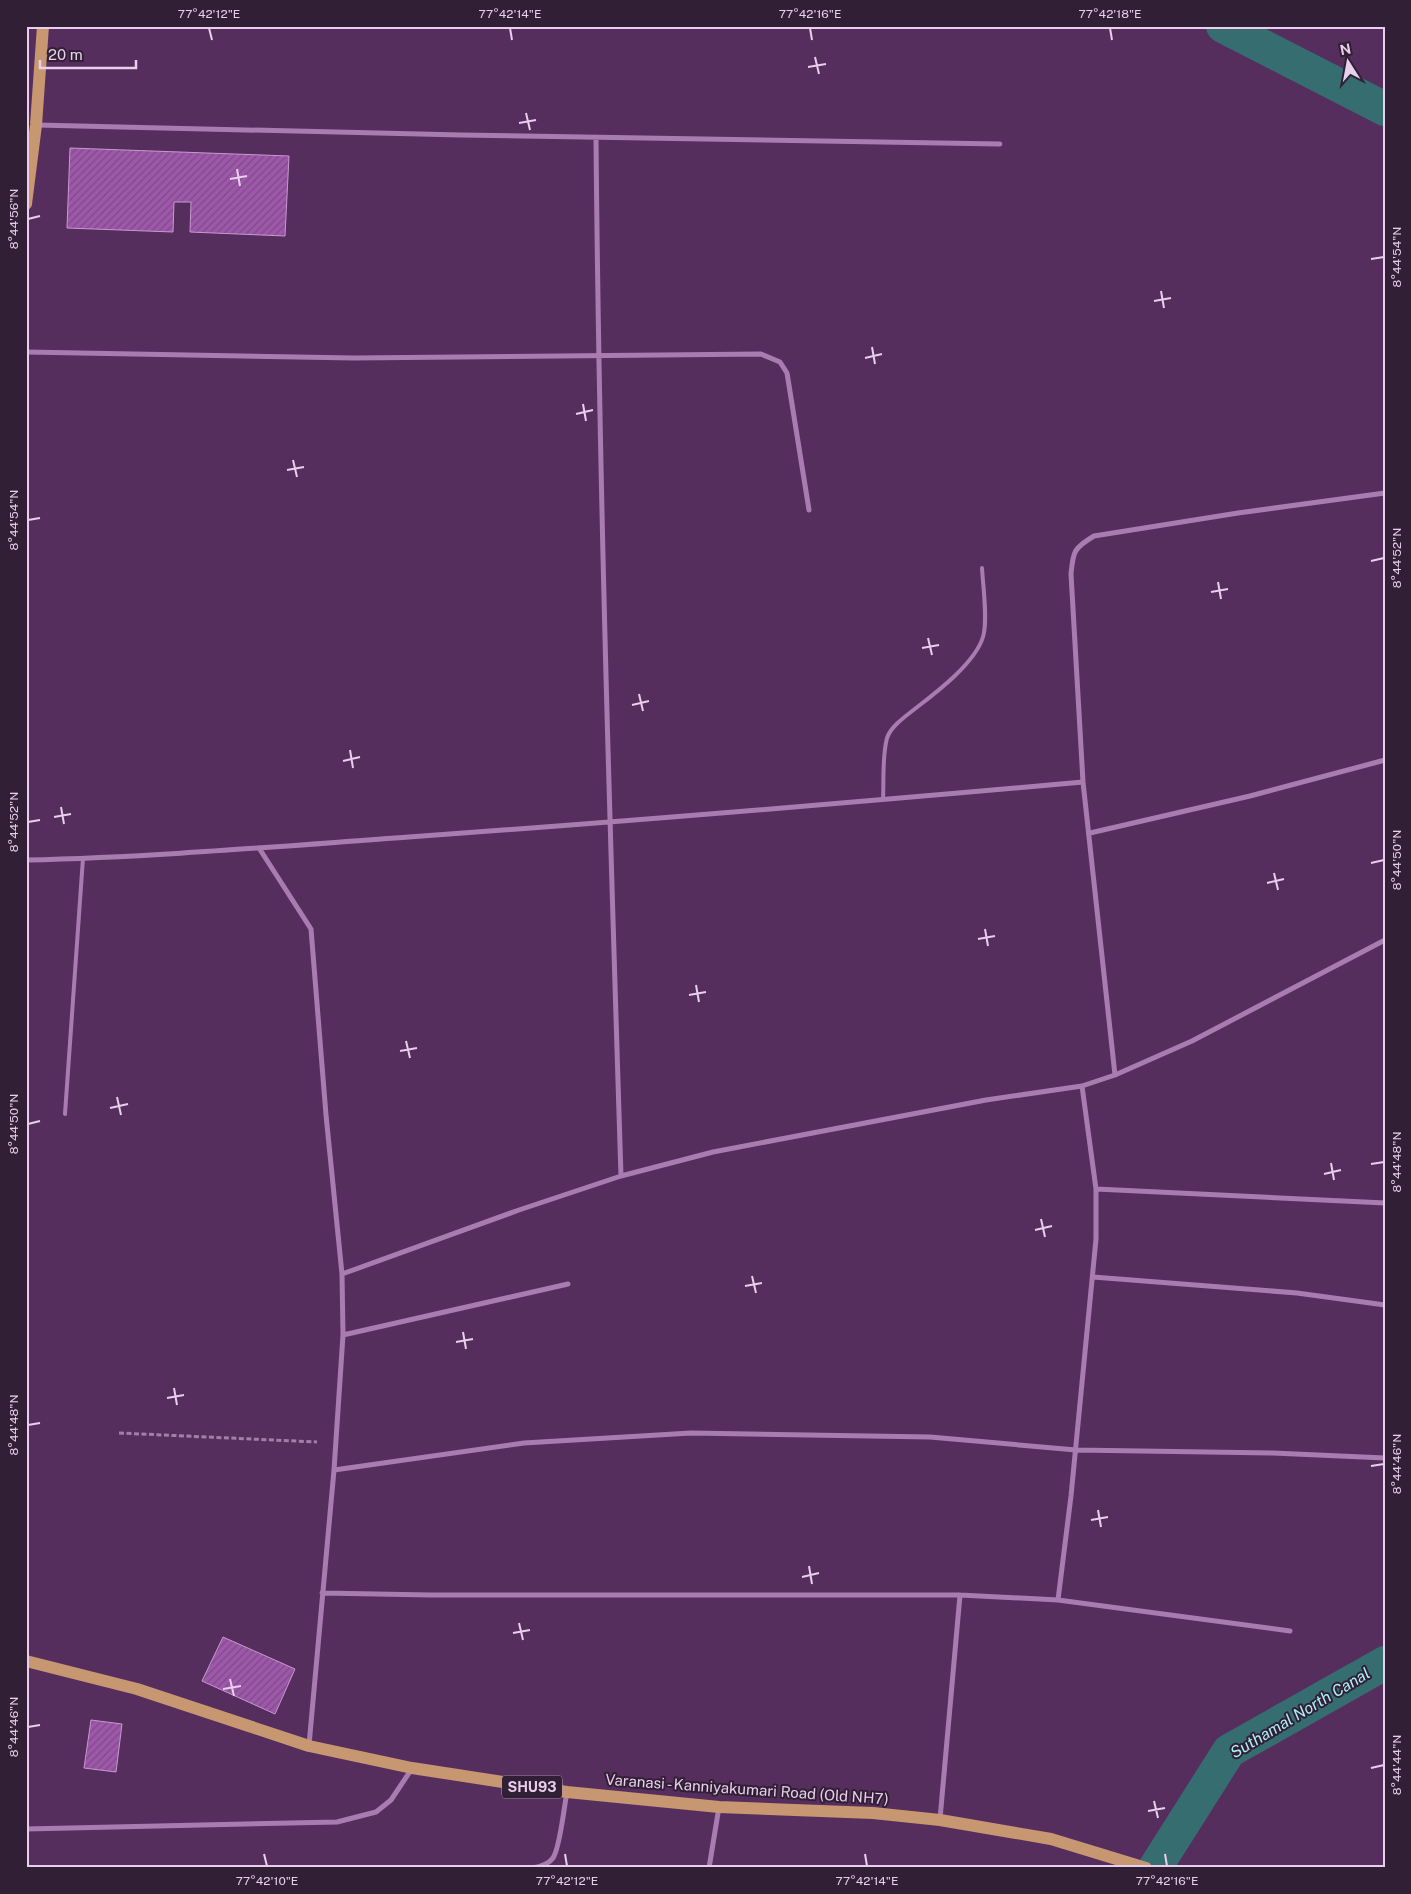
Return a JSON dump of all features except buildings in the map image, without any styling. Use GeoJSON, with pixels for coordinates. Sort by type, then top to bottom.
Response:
{"type":"FeatureCollection","features":[{"type":"Feature","properties":{"kind":"main road"},"geometry":{"type":"LineString","coordinates":[[26,204],[36,125],[43,26]]}},
{"type":"Feature","properties":{"kind":"main road","name":"Varanasi - Kanniyakumari Road (Old NH7)"},"geometry":{"type":"LineString","coordinates":[[26,1661],[137,1689],[309,1746],[412,1768],[567,1792],[719,1807],[873,1813],[940,1820],[1051,1839],[1146,1868]]}},
{"type":"Feature","properties":{"kind":"street"},"geometry":{"type":"LineString","coordinates":[[36,125],[461,135],[1000,144]]}},
{"type":"Feature","properties":{"kind":"street"},"geometry":{"type":"LineString","coordinates":[[596,137],[598,356],[621,1176]]}},
{"type":"Feature","properties":{"kind":"street"},"geometry":{"type":"LineString","coordinates":[[26,352],[354,358],[761,354],[780,362],[787,374],[809,510]]}},
{"type":"Feature","properties":{"kind":"street"},"geometry":{"type":"LineString","coordinates":[[1115,1076],[1083,782],[1071,574],[1073,556],[1079,545],[1094,536],[1151,526],[1385,493]]}},
{"type":"Feature","properties":{"kind":"street"},"geometry":{"type":"LineString","coordinates":[[1090,833],[1250,796],[1385,760]]}},
{"type":"Feature","properties":{"kind":"street"},"geometry":{"type":"LineString","coordinates":[[26,860],[259,848],[610,823],[1083,782]]}},
{"type":"Feature","properties":{"kind":"street"},"geometry":{"type":"LineString","coordinates":[[259,848],[312,929],[326,1115],[342,1274],[343,1335],[334,1470],[309,1746]]}},
{"type":"Feature","properties":{"kind":"street"},"geometry":{"type":"LineString","coordinates":[[342,1274],[519,1210],[621,1176],[713,1152],[986,1100],[1082,1086],[1115,1076],[1192,1041],[1385,940]]}},
{"type":"Feature","properties":{"kind":"street"},"geometry":{"type":"LineString","coordinates":[[1058,1600],[1076,1450],[1096,1239],[1096,1189],[1082,1086]]}},
{"type":"Feature","properties":{"kind":"street"},"geometry":{"type":"LineString","coordinates":[[1096,1189],[1385,1203]]}},
{"type":"Feature","properties":{"kind":"street"},"geometry":{"type":"LineString","coordinates":[[1093,1277],[1297,1293],[1385,1305]]}},
{"type":"Feature","properties":{"kind":"street"},"geometry":{"type":"LineString","coordinates":[[343,1335],[568,1284]]}},
{"type":"Feature","properties":{"kind":"street"},"geometry":{"type":"LineString","coordinates":[[334,1470],[524,1443],[692,1432],[930,1437],[1076,1450],[1272,1453],[1385,1458]]}},
{"type":"Feature","properties":{"kind":"street"},"geometry":{"type":"LineString","coordinates":[[322,1593],[430,1595],[960,1595],[1058,1600],[1290,1631]]}},
{"type":"Feature","properties":{"kind":"street"},"geometry":{"type":"LineString","coordinates":[[940,1820],[960,1595]]}},
{"type":"Feature","properties":{"kind":"street"},"geometry":{"type":"LineString","coordinates":[[26,1829],[337,1822],[376,1812],[391,1800],[412,1768]]}},
{"type":"Feature","properties":{"kind":"street"},"geometry":{"type":"LineString","coordinates":[[532,1868],[541,1867],[553,1858],[567,1792]]}},
{"type":"Feature","properties":{"kind":"street"},"geometry":{"type":"LineString","coordinates":[[709,1868],[719,1807]]}},
{"type":"Feature","properties":{"kind":"lane"},"geometry":{"type":"LineString","coordinates":[[883,800],[887,737],[900,720],[951,679],[972,657],[983,637],[982,568]]}},
{"type":"Feature","properties":{"kind":"lane"},"geometry":{"type":"LineString","coordinates":[[65,1114],[83,858]]}},
{"type":"Feature","properties":{"kind":"path"},"geometry":{"type":"LineString","coordinates":[[119,1433],[335,1443]]}},
{"type":"Feature","properties":{"kind":"waterway","name":"Suthamal North Canal"},"geometry":{"type":"LineString","coordinates":[[1223,26],[1385,109]]}},
{"type":"Feature","properties":{"kind":"waterway","name":"Suthamal North Canal"},"geometry":{"type":"LineString","coordinates":[[1155,1868],[1229,1751],[1385,1663]]}}]}
